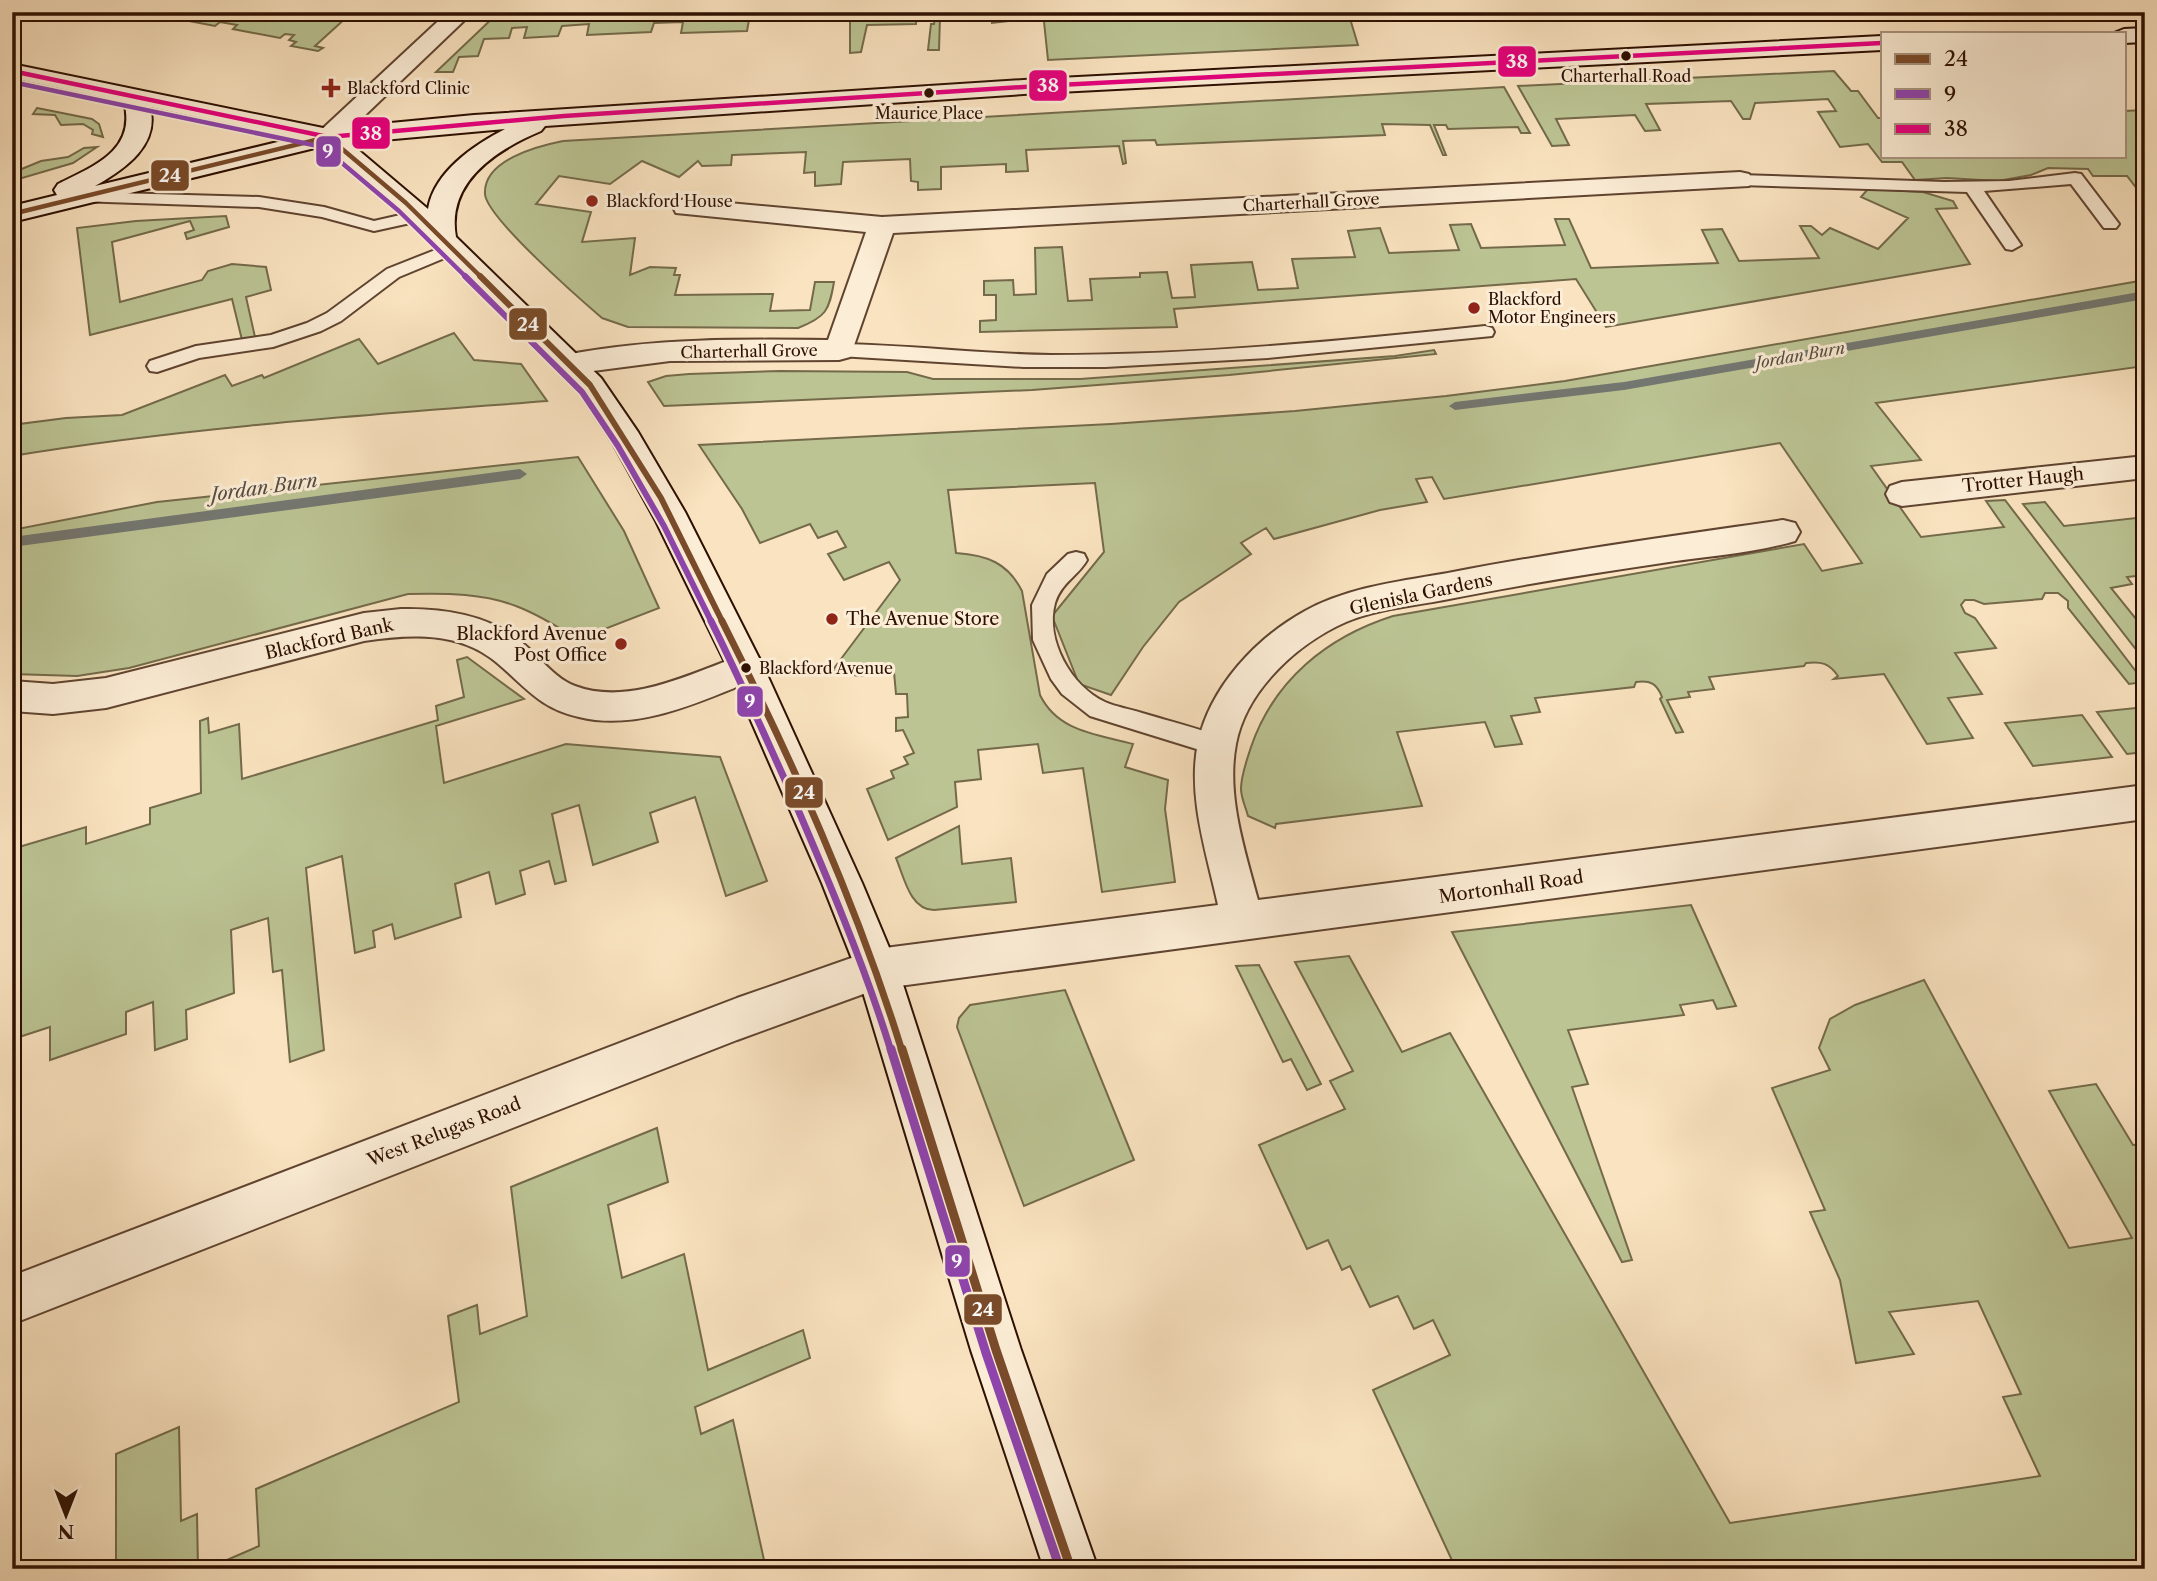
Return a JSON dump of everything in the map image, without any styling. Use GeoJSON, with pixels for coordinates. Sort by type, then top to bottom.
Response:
{"type":"FeatureCollection","features":[{"type":"Feature","properties":{"kind":"street"},"geometry":{"type":"LineString","coordinates":[[328,137],[461,12]]}},
{"type":"Feature","properties":{"kind":"street"},"geometry":{"type":"LineString","coordinates":[[2126,36],[2145,35]]}},
{"type":"Feature","properties":{"kind":"street"},"geometry":{"type":"LineString","coordinates":[[15,213],[328,137],[564,116],[1039,86],[1881,43]]}},
{"type":"Feature","properties":{"kind":"street"},"geometry":{"type":"LineString","coordinates":[[12,71],[328,137],[448,244],[580,375],[662,498],[810,805],[877,969],[996,1350],[1071,1569]]}},
{"type":"Feature","properties":{"kind":"street"},"geometry":{"type":"LineString","coordinates":[[15,213],[91,177],[128,148],[138,135],[141,122],[135,97]]}},
{"type":"Feature","properties":{"kind":"street"},"geometry":{"type":"LineString","coordinates":[[448,244],[440,217],[444,203],[466,168],[489,147],[521,130],[564,116]]}},
{"type":"Feature","properties":{"kind":"street","name":"Charterhall Grove"},"geometry":{"type":"LineString","coordinates":[[686,207],[882,225],[1740,180]]}},
{"type":"Feature","properties":{"kind":"street","name":"Charterhall Grove"},"geometry":{"type":"LineString","coordinates":[[580,375],[632,354],[765,349],[839,350],[882,225]]}},
{"type":"Feature","properties":{"kind":"street","name":"Trotter Haugh"},"geometry":{"type":"LineString","coordinates":[[1902,494],[2145,467]]}},
{"type":"Feature","properties":{"kind":"street","name":"Glenisla Gardens"},"geometry":{"type":"LineString","coordinates":[[1242,920],[1216,797],[1216,745],[1230,705],[1247,681],[1286,644],[1321,619],[1385,599],[1477,580],[1783,532]]}},
{"type":"Feature","properties":{"kind":"street","name":"Blackford Bank"},"geometry":{"type":"LineString","coordinates":[[12,696],[53,699],[106,693],[364,627],[407,622],[441,624],[478,634],[507,650],[548,690],[596,705],[643,702],[746,668]]}},
{"type":"Feature","properties":{"kind":"street","name":"Mortonhall Road"},"geometry":{"type":"LineString","coordinates":[[877,969],[2145,802]]}},
{"type":"Feature","properties":{"kind":"street","name":"West Relugas Road"},"geometry":{"type":"LineString","coordinates":[[12,1300],[749,1014],[877,969]]}},
{"type":"Feature","properties":{"kind":"lane"},"geometry":{"type":"LineString","coordinates":[[1740,180],[1972,187],[2075,178],[2110,224]]}},
{"type":"Feature","properties":{"kind":"lane"},"geometry":{"type":"LineString","coordinates":[[1972,187],[2012,246]]}},
{"type":"Feature","properties":{"kind":"lane"},"geometry":{"type":"LineString","coordinates":[[83,197],[222,200],[272,204],[324,212],[374,226],[418,216]]}},
{"type":"Feature","properties":{"kind":"lane"},"geometry":{"type":"LineString","coordinates":[[157,366],[196,352],[254,345],[314,327],[334,317],[393,273],[448,244]]}},
{"type":"Feature","properties":{"kind":"lane"},"geometry":{"type":"LineString","coordinates":[[839,350],[913,351],[1004,361],[1106,361],[1237,354],[1485,332]]}},
{"type":"Feature","properties":{"kind":"lane"},"geometry":{"type":"LineString","coordinates":[[1076,560],[1050,588],[1042,618],[1049,654],[1065,683],[1081,699],[1098,709],[1216,745]]}},
{"type":"Feature","properties":{"kind":"green space"},"geometry":{"type":"Polygon","coordinates":[[[161,12],[368,12],[361,18],[348,16],[315,46],[323,48],[318,51],[291,46],[296,42],[289,40],[294,35],[285,34],[280,38],[233,29],[237,25],[220,22],[215,26],[157,15],[161,12]]]}},
{"type":"Feature","properties":{"kind":"green space"},"geometry":{"type":"Polygon","coordinates":[[[499,12],[1027,12],[1028,19],[992,23],[940,17],[939,50],[928,50],[931,24],[934,24],[935,18],[930,18],[930,13],[917,13],[916,24],[867,25],[861,52],[850,53],[850,18],[779,21],[779,14],[765,14],[764,19],[749,20],[747,31],[681,33],[683,22],[654,23],[651,32],[587,35],[589,24],[562,26],[558,36],[524,38],[527,27],[512,28],[509,38],[484,39],[478,56],[459,57],[453,72],[436,72],[499,12]]]}},
{"type":"Feature","properties":{"kind":"green space"},"geometry":{"type":"Polygon","coordinates":[[[1043,12],[1073,13],[1075,20],[1108,18],[1108,12],[1348,12],[1358,45],[1048,60],[1043,12]]]}},
{"type":"Feature","properties":{"kind":"green space"},"geometry":{"type":"Polygon","coordinates":[[[1834,71],[1851,91],[1858,91],[1878,118],[1881,118],[1881,158],[2126,158],[2126,111],[2145,110],[2145,199],[2127,176],[2093,176],[2088,169],[2048,168],[2031,175],[1998,181],[1947,178],[1915,180],[1902,162],[1882,162],[1868,144],[1840,147],[1818,112],[1836,111],[1828,99],[1755,103],[1750,119],[1743,119],[1731,101],[1646,104],[1660,130],[1645,131],[1635,115],[1556,119],[1569,145],[1552,146],[1518,86],[1834,71]]]}},
{"type":"Feature","properties":{"kind":"green space"},"geometry":{"type":"Polygon","coordinates":[[[1504,87],[1530,133],[1521,133],[1518,127],[1448,129],[1446,125],[1434,125],[1446,155],[1443,155],[1430,125],[1382,124],[1385,135],[1157,145],[1155,140],[1123,141],[1126,163],[1123,164],[1119,146],[1026,150],[1028,171],[1006,172],[1006,164],[941,167],[941,189],[918,190],[918,182],[911,181],[910,159],[843,162],[841,184],[815,186],[815,172],[804,173],[806,152],[732,155],[731,165],[702,166],[698,161],[679,177],[642,161],[610,184],[559,176],[536,204],[591,212],[582,242],[635,238],[630,275],[650,267],[676,268],[674,275],[680,275],[675,295],[773,294],[770,311],[810,310],[815,282],[834,282],[825,312],[798,328],[628,327],[602,318],[517,239],[489,205],[485,194],[487,182],[502,164],[527,151],[563,141],[1504,87]]]}},
{"type":"Feature","properties":{"kind":"green space"},"geometry":{"type":"Polygon","coordinates":[[[37,108],[92,119],[99,124],[103,137],[92,134],[93,130],[83,124],[61,125],[55,115],[33,114],[37,108]]]}},
{"type":"Feature","properties":{"kind":"green space"},"geometry":{"type":"Polygon","coordinates":[[[97,147],[73,163],[12,181],[12,173],[41,161],[68,157],[84,148],[97,147]]]}},
{"type":"Feature","properties":{"kind":"green space"},"geometry":{"type":"Polygon","coordinates":[[[1868,189],[1923,192],[1953,201],[1957,208],[1936,209],[1970,264],[1606,327],[1576,279],[1174,309],[1177,327],[980,332],[980,321],[996,320],[996,295],[984,295],[984,281],[1013,280],[1014,295],[1036,294],[1035,248],[1062,247],[1068,301],[1092,300],[1090,279],[1140,277],[1140,273],[1167,272],[1172,298],[1195,297],[1191,265],[1252,262],[1258,290],[1298,288],[1292,259],[1355,257],[1348,231],[1380,228],[1389,253],[1459,250],[1450,225],[1471,224],[1481,248],[1565,245],[1555,219],[1569,219],[1591,268],[1718,263],[1702,230],[1722,229],[1739,261],[1819,258],[1800,226],[1811,226],[1822,235],[1830,228],[1878,249],[1908,218],[1861,197],[1868,189]]]}},
{"type":"Feature","properties":{"kind":"green space"},"geometry":{"type":"Polygon","coordinates":[[[226,216],[229,227],[187,239],[185,233],[194,230],[190,221],[112,242],[120,302],[202,280],[208,271],[232,264],[266,267],[271,290],[246,297],[255,337],[242,340],[232,299],[90,335],[77,228],[136,221],[226,216]]]}},
{"type":"Feature","properties":{"kind":"green space"},"geometry":{"type":"Polygon","coordinates":[[[2145,280],[2145,366],[1876,403],[1921,460],[1871,466],[1921,537],[2004,527],[1986,501],[2005,500],[2144,682],[2129,684],[2068,608],[2068,601],[2058,593],[2045,593],[2042,599],[1984,604],[1965,600],[1961,605],[1965,613],[1975,618],[1996,648],[1955,653],[1982,694],[1948,698],[1973,738],[1927,744],[1884,674],[1834,679],[1838,676],[1835,672],[1820,663],[1709,677],[1714,689],[1688,692],[1690,697],[1667,700],[1683,732],[1676,733],[1658,689],[1650,682],[1636,682],[1634,687],[1535,698],[1540,712],[1511,716],[1522,744],[1495,747],[1485,722],[1397,732],[1422,806],[1276,824],[1275,828],[1248,816],[1241,792],[1244,768],[1261,723],[1274,701],[1306,664],[1346,636],[1369,625],[1393,616],[1804,544],[1822,571],[1862,563],[1780,443],[1444,499],[1432,477],[1416,479],[1427,502],[1380,510],[1274,539],[1266,528],[1241,543],[1251,554],[1179,602],[1143,647],[1111,695],[1079,684],[1052,616],[1104,552],[1095,483],[948,490],[956,553],[995,562],[1010,574],[1022,591],[1040,695],[1048,707],[1057,717],[1080,730],[1133,744],[1125,767],[1168,780],[1165,809],[1175,882],[1102,892],[1083,768],[1043,773],[1038,744],[978,750],[981,779],[955,782],[957,807],[888,840],[867,789],[894,778],[891,771],[908,764],[904,757],[914,753],[903,730],[896,731],[896,718],[908,717],[907,694],[896,694],[894,672],[859,676],[832,671],[900,580],[889,562],[844,580],[828,554],[846,547],[837,531],[818,538],[810,524],[760,543],[742,509],[699,445],[1111,424],[1295,411],[1446,396],[1565,381],[2145,280]]]}},
{"type":"Feature","properties":{"kind":"green space"},"geometry":{"type":"Polygon","coordinates":[[[454,333],[474,360],[521,364],[547,401],[212,430],[12,456],[12,425],[122,415],[225,375],[232,386],[262,375],[264,378],[359,339],[378,364],[454,333]]]}},
{"type":"Feature","properties":{"kind":"green space"},"geometry":{"type":"Polygon","coordinates":[[[1434,350],[1436,354],[1229,375],[1032,390],[664,406],[648,382],[666,376],[689,374],[780,371],[907,372],[933,379],[1080,379],[1395,356],[1434,350]]]}},
{"type":"Feature","properties":{"kind":"green space"},"geometry":{"type":"Polygon","coordinates":[[[578,457],[624,531],[659,608],[579,639],[528,611],[494,599],[451,594],[408,594],[129,668],[77,676],[12,674],[12,530],[157,502],[578,457]]]}},
{"type":"Feature","properties":{"kind":"green space"},"geometry":{"type":"Polygon","coordinates":[[[2045,502],[2064,526],[2145,517],[2145,575],[2127,577],[2132,584],[2111,588],[2145,630],[2145,661],[2023,504],[2045,502]]]}},
{"type":"Feature","properties":{"kind":"green space"},"geometry":{"type":"Polygon","coordinates":[[[467,657],[524,699],[436,726],[444,783],[566,744],[720,757],[767,881],[726,896],[695,797],[650,813],[658,842],[593,865],[579,805],[552,814],[566,881],[555,884],[549,861],[520,871],[525,894],[496,904],[489,872],[455,884],[461,917],[395,939],[392,924],[373,931],[375,947],[355,953],[342,856],[306,868],[324,1050],[290,1062],[282,970],[273,972],[268,918],[231,930],[234,993],[186,1010],[187,1039],[155,1050],[153,1002],[126,1012],[126,1034],[50,1060],[50,1027],[13,1039],[12,1048],[12,849],[86,827],[86,844],[150,824],[150,808],[201,793],[200,721],[208,718],[209,733],[239,724],[242,779],[438,720],[436,706],[464,697],[457,660],[467,657]]]}},
{"type":"Feature","properties":{"kind":"green space"},"geometry":{"type":"Polygon","coordinates":[[[2145,707],[2145,752],[2127,754],[2097,712],[2145,707]]]}},
{"type":"Feature","properties":{"kind":"green space"},"geometry":{"type":"Polygon","coordinates":[[[2082,715],[2112,757],[2033,766],[2005,723],[2082,715]]]}},
{"type":"Feature","properties":{"kind":"green space"},"geometry":{"type":"Polygon","coordinates":[[[959,826],[962,864],[1011,858],[1016,902],[934,910],[926,909],[914,899],[896,858],[959,826]]]}},
{"type":"Feature","properties":{"kind":"green space"},"geometry":{"type":"Polygon","coordinates":[[[1691,905],[1736,1006],[1717,1009],[1713,1000],[1680,1005],[1684,1015],[1568,1030],[1588,1084],[1572,1087],[1632,1260],[1622,1262],[1452,932],[1691,905]]]}},
{"type":"Feature","properties":{"kind":"green space"},"geometry":{"type":"Polygon","coordinates":[[[1349,956],[1402,1052],[1450,1033],[1730,1523],[2040,1476],[2003,1397],[2021,1394],[1978,1301],[1889,1312],[1914,1354],[1856,1363],[1840,1280],[1810,1212],[1825,1210],[1772,1088],[1830,1070],[1819,1048],[1830,1019],[1855,1005],[1924,980],[2069,1248],[2132,1238],[2049,1091],[2096,1084],[2133,1145],[2145,1144],[2145,1569],[1456,1569],[1373,1390],[1450,1355],[1433,1320],[1414,1329],[1398,1296],[1370,1307],[1350,1266],[1342,1270],[1328,1240],[1307,1249],[1259,1145],[1345,1109],[1330,1081],[1353,1071],[1295,962],[1349,956]]]}},
{"type":"Feature","properties":{"kind":"green space"},"geometry":{"type":"Polygon","coordinates":[[[1259,965],[1321,1084],[1307,1090],[1291,1059],[1283,1062],[1236,966],[1259,965]]]}},
{"type":"Feature","properties":{"kind":"green space"},"geometry":{"type":"Polygon","coordinates":[[[1065,990],[1134,1160],[1024,1206],[957,1027],[959,1018],[970,1005],[1065,990]]]}},
{"type":"Feature","properties":{"kind":"green space"},"geometry":{"type":"Polygon","coordinates":[[[657,1128],[668,1182],[608,1205],[622,1278],[684,1254],[708,1370],[803,1330],[810,1358],[695,1407],[701,1434],[733,1420],[766,1569],[206,1569],[259,1546],[256,1489],[459,1402],[448,1316],[477,1305],[480,1334],[527,1316],[511,1187],[657,1128]]]}},
{"type":"Feature","properties":{"kind":"green space"},"geometry":{"type":"Polygon","coordinates":[[[179,1427],[181,1521],[197,1514],[198,1569],[116,1569],[116,1454],[179,1427]]]}},
{"type":"Feature","properties":{"kind":"waterway","name":"Jordan Burn"},"geometry":{"type":"LineString","coordinates":[[1455,406],[1624,386],[2145,295]]}},
{"type":"Feature","properties":{"kind":"waterway","name":"Jordan Burn"},"geometry":{"type":"LineString","coordinates":[[12,542],[520,474]]}},
{"type":"Feature","properties":{"kind":"transit line","name":"38"},"geometry":{"type":"LineString","coordinates":[[12,71],[328,137],[564,116],[1039,86],[1881,43]]}},
{"type":"Feature","properties":{"kind":"transit line","name":"9"},"geometry":{"type":"LineString","coordinates":[[12,82],[323,147],[399,211],[582,392],[618,446],[664,526],[737,672],[867,973],[986,1353],[1060,1569]]}},
{"type":"Feature","properties":{"kind":"transit line","name":"24"},"geometry":{"type":"LineString","coordinates":[[328,137],[406,203],[590,385],[661,498],[746,668],[810,805],[877,969],[996,1350],[1071,1569]]}},
{"type":"Feature","properties":{"kind":"transit line","name":"24"},"geometry":{"type":"LineString","coordinates":[[12,214],[328,137]]}},
{"type":"Feature","properties":{"kind":"place","name":"Charterhall Road"},"geometry":{"type":"Point","coordinates":[1626,56]}},
{"type":"Feature","properties":{"kind":"place","name":"Blackford Clinic"},"geometry":{"type":"Point","coordinates":[331,88]}},
{"type":"Feature","properties":{"kind":"place","name":"Maurice Place"},"geometry":{"type":"Point","coordinates":[929,93]}},
{"type":"Feature","properties":{"kind":"place","name":"Blackford House"},"geometry":{"type":"Point","coordinates":[592,201]}},
{"type":"Feature","properties":{"kind":"place","name":"Blackford Motor Engineers"},"geometry":{"type":"Point","coordinates":[1474,308]}},
{"type":"Feature","properties":{"kind":"place","name":"The Avenue Store"},"geometry":{"type":"Point","coordinates":[832,619]}},
{"type":"Feature","properties":{"kind":"place","name":"Blackford Avenue Post Office"},"geometry":{"type":"Point","coordinates":[621,644]}},
{"type":"Feature","properties":{"kind":"place","name":"Blackford Avenue"},"geometry":{"type":"Point","coordinates":[746,668]}}]}
